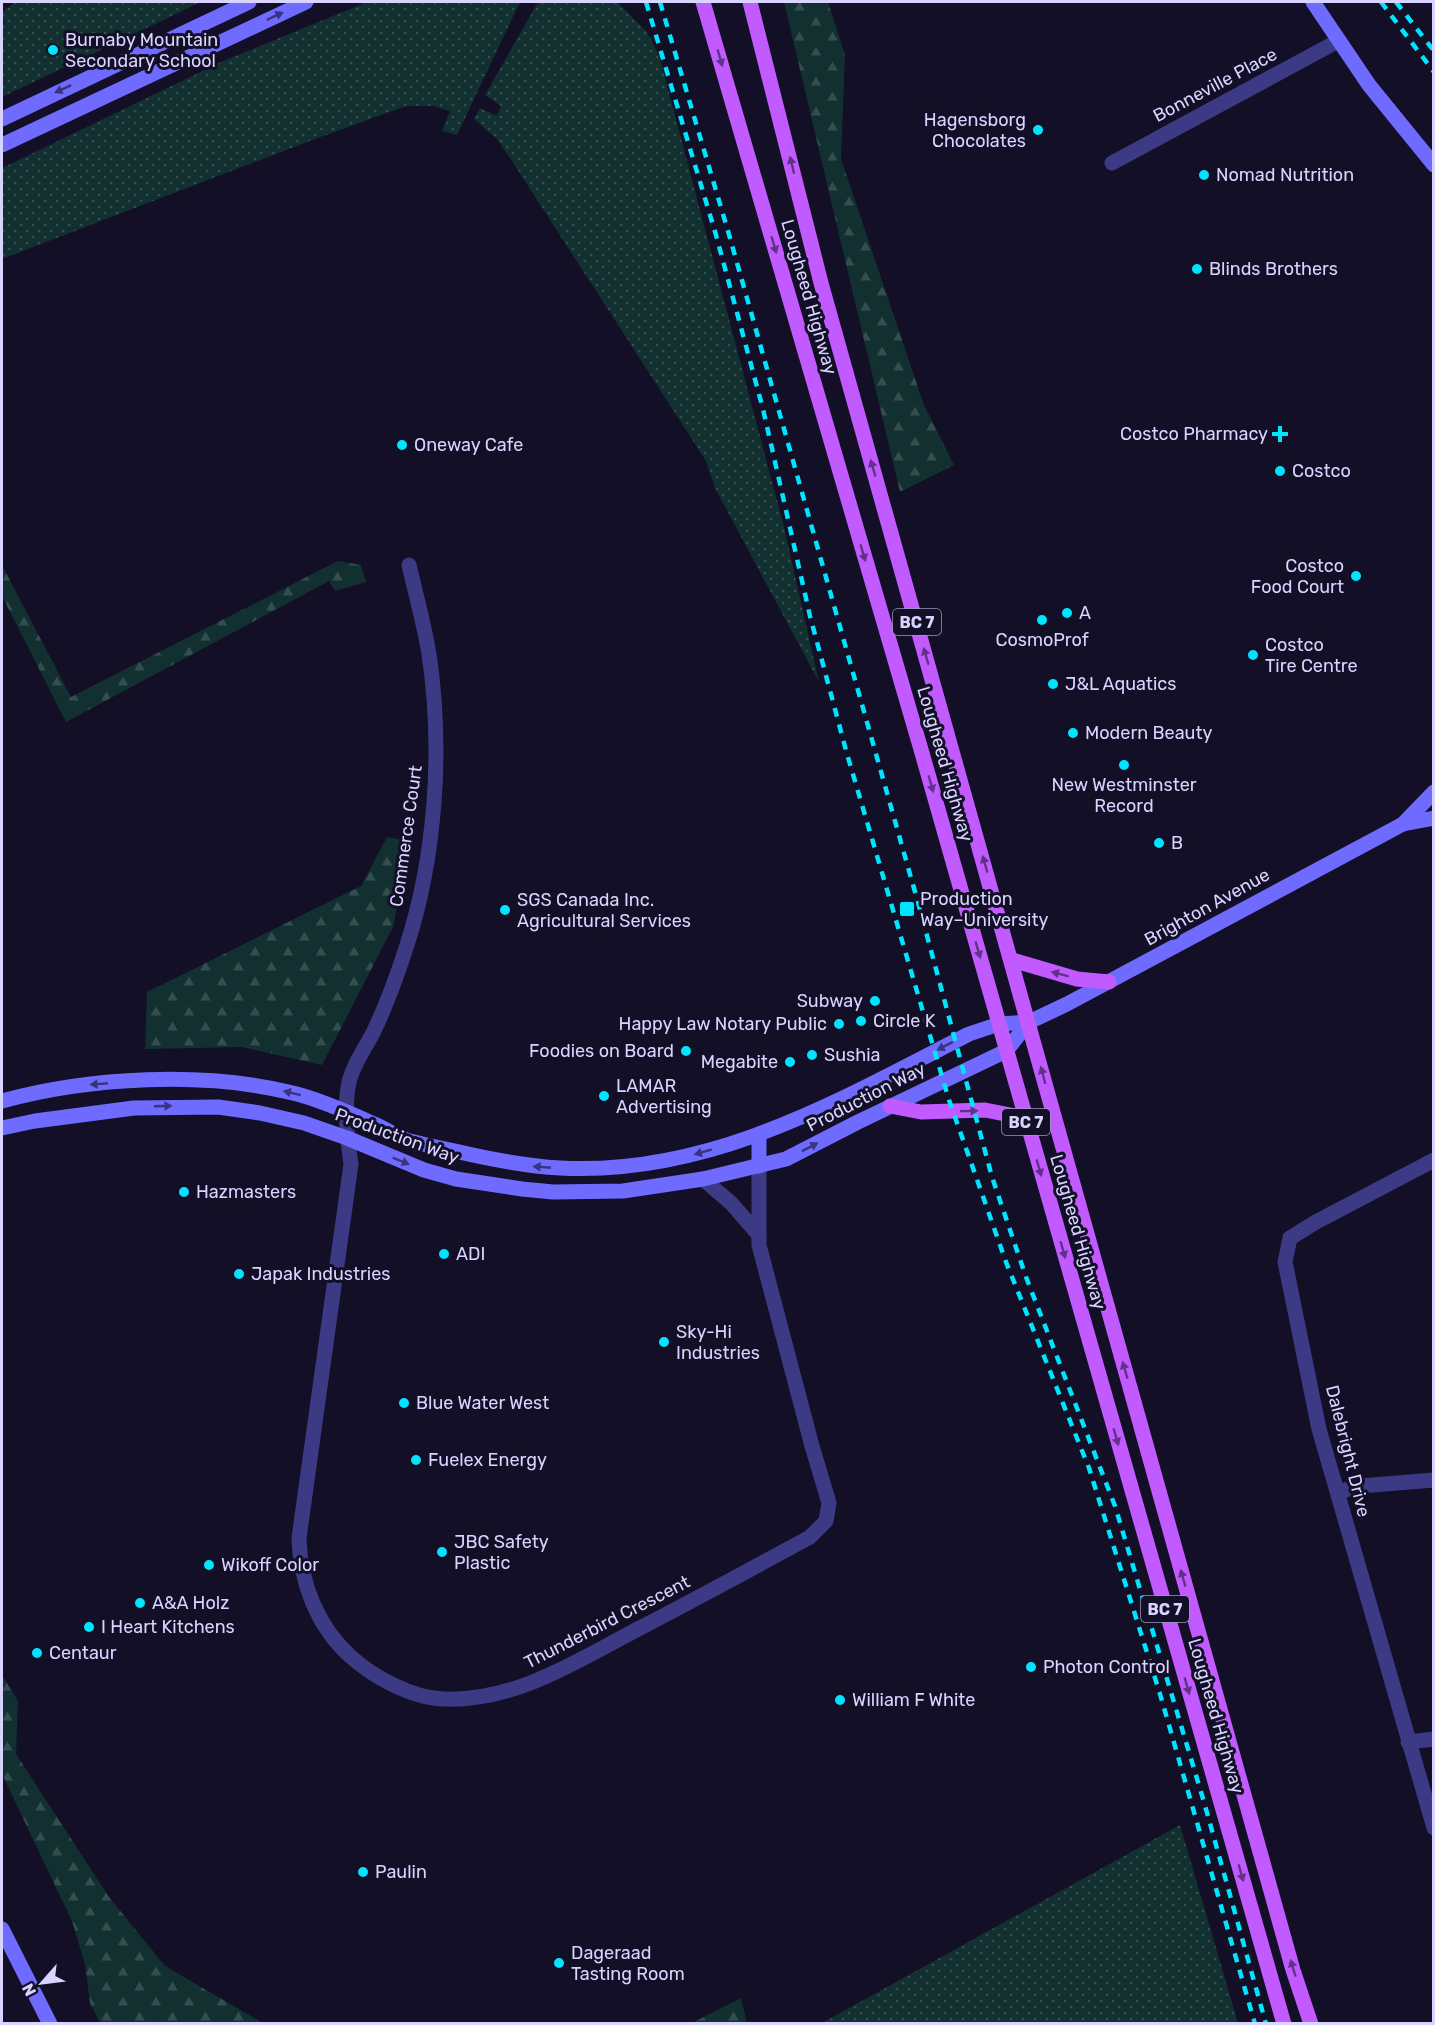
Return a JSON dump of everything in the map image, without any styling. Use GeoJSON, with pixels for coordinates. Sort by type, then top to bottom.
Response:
{"type":"FeatureCollection","features":[{"type":"Feature","properties":{"kind":"main road","name":"Lougheed Highway"},"geometry":{"type":"LineString","coordinates":[[703,2],[919,742],[1284,2024]]}},
{"type":"Feature","properties":{"kind":"main road","name":"Lougheed Highway"},"geometry":{"type":"LineString","coordinates":[[750,2],[821,283],[1293,1970],[1311,2024]]}},
{"type":"Feature","properties":{"kind":"main road"},"geometry":{"type":"LineString","coordinates":[[1012,960],[1077,979],[1109,982]]}},
{"type":"Feature","properties":{"kind":"main road"},"geometry":{"type":"LineString","coordinates":[[890,1106],[921,1112],[985,1110],[1025,1118]]}},
{"type":"Feature","properties":{"kind":"street"},"geometry":{"type":"LineString","coordinates":[[2,119],[249,2]]}},
{"type":"Feature","properties":{"kind":"street"},"geometry":{"type":"LineString","coordinates":[[2,145],[306,2]]}},
{"type":"Feature","properties":{"kind":"street"},"geometry":{"type":"LineString","coordinates":[[1313,2],[1338,41],[1402,128],[1434,165]]}},
{"type":"Feature","properties":{"kind":"street","name":"Bonneville Place"},"geometry":{"type":"LineString","coordinates":[[1112,163],[1338,41]]}},
{"type":"Feature","properties":{"kind":"street","name":"Commerce Court"},"geometry":{"type":"LineString","coordinates":[[347,1138],[349,1080],[374,1030],[406,948],[424,873],[433,810],[437,757],[434,703],[429,654],[409,565]]}},
{"type":"Feature","properties":{"kind":"street","name":"Brighton Avenue"},"geometry":{"type":"LineString","coordinates":[[1403,824],[1434,792]]}},
{"type":"Feature","properties":{"kind":"street"},"geometry":{"type":"LineString","coordinates":[[1403,824],[1434,805]]}},
{"type":"Feature","properties":{"kind":"street","name":"Brighton Avenue"},"geometry":{"type":"LineString","coordinates":[[999,1024],[1029,1022],[1109,982],[1403,824],[1434,818]]}},
{"type":"Feature","properties":{"kind":"street","name":"Brighton Avenue"},"geometry":{"type":"LineString","coordinates":[[1006,1051],[1029,1022]]}},
{"type":"Feature","properties":{"kind":"street","name":"Production Way"},"geometry":{"type":"LineString","coordinates":[[2,1101],[64,1087],[166,1080],[212,1080],[295,1093],[348,1112],[410,1141],[496,1160],[562,1168],[637,1164],[688,1156],[759,1135],[824,1107],[969,1034],[999,1024]]}},
{"type":"Feature","properties":{"kind":"street","name":"Production Way"},"geometry":{"type":"LineString","coordinates":[[2,1128],[34,1121],[134,1108],[207,1107],[271,1115],[304,1123],[424,1170],[456,1179],[553,1192],[623,1191],[703,1179],[786,1159],[1006,1051]]}},
{"type":"Feature","properties":{"kind":"street"},"geometry":{"type":"LineString","coordinates":[[759,1135],[759,1166]]}},
{"type":"Feature","properties":{"kind":"street","name":"Thunderbird Crescent"},"geometry":{"type":"LineString","coordinates":[[347,1138],[351,1164],[299,1551],[310,1599],[322,1623],[338,1645],[376,1676],[418,1693],[441,1699],[496,1694],[542,1679],[670,1613],[810,1536],[826,1521],[829,1503],[759,1245],[759,1166]]}},
{"type":"Feature","properties":{"kind":"street","name":"Dalebright Drive"},"geometry":{"type":"LineString","coordinates":[[1434,1160],[1290,1238],[1285,1262],[1319,1428],[1434,1828]]}},
{"type":"Feature","properties":{"kind":"street"},"geometry":{"type":"LineString","coordinates":[[703,1179],[730,1203],[759,1235]]}},
{"type":"Feature","properties":{"kind":"street"},"geometry":{"type":"LineString","coordinates":[[1338,1492],[1360,1486],[1434,1480]]}},
{"type":"Feature","properties":{"kind":"street"},"geometry":{"type":"LineString","coordinates":[[1408,1742],[1434,1739]]}},
{"type":"Feature","properties":{"kind":"street"},"geometry":{"type":"LineString","coordinates":[[2,1929],[50,2024]]}},
{"type":"Feature","properties":{"kind":"green space","name":"Burnaby Mountain Secondary School"},"geometry":{"type":"Polygon","coordinates":[[[15,2],[201,2],[2,97],[2,25],[5,22],[2,12],[15,2]]]}},
{"type":"Feature","properties":{"kind":"green space"},"geometry":{"type":"Polygon","coordinates":[[[367,2],[520,2],[457,135],[442,131],[450,111],[433,106],[406,106],[2,259],[2,168],[221,62],[367,2]]]}},
{"type":"Feature","properties":{"kind":"green space"},"geometry":{"type":"Polygon","coordinates":[[[538,2],[617,2],[647,32],[659,55],[784,527],[819,682],[715,488],[706,461],[510,158],[497,139],[474,119],[480,108],[497,116],[501,106],[485,95],[538,2]]]}},
{"type":"Feature","properties":{"kind":"green space"},"geometry":{"type":"Polygon","coordinates":[[[784,2],[828,2],[845,55],[841,159],[924,405],[954,465],[900,492],[784,2]]]}},
{"type":"Feature","properties":{"kind":"green space"},"geometry":{"type":"Polygon","coordinates":[[[338,561],[361,565],[366,582],[335,591],[329,581],[66,722],[2,596],[2,565],[71,697],[338,561]]]}},
{"type":"Feature","properties":{"kind":"green space"},"geometry":{"type":"Polygon","coordinates":[[[387,837],[410,841],[393,927],[322,1065],[242,1047],[145,1049],[147,992],[361,886],[387,837]]]}},
{"type":"Feature","properties":{"kind":"green space"},"geometry":{"type":"Polygon","coordinates":[[[2,1675],[18,1701],[16,1754],[109,1897],[165,1966],[263,2023],[100,2023],[90,2003],[85,1964],[72,1921],[2,1774],[2,1675]]]}},
{"type":"Feature","properties":{"kind":"green space"},"geometry":{"type":"Polygon","coordinates":[[[1180,1825],[1238,2023],[822,2023],[1180,1825]]]}},
{"type":"Feature","properties":{"kind":"green space"},"geometry":{"type":"Polygon","coordinates":[[[741,1998],[747,2023],[692,2023],[741,1998]]]}},
{"type":"Feature","properties":{"kind":"railway"},"geometry":{"type":"LineString","coordinates":[[646,2],[716,235],[763,409],[810,616],[847,754],[949,1100],[1006,1262],[1089,1468],[1160,1694],[1255,2024]]}},
{"type":"Feature","properties":{"kind":"railway"},"geometry":{"type":"LineString","coordinates":[[660,2],[728,231],[919,906],[992,1177],[1026,1277],[1115,1506],[1204,1802],[1266,2024]]}},
{"type":"Feature","properties":{"kind":"railway"},"geometry":{"type":"LineString","coordinates":[[1381,2],[1434,72]]}},
{"type":"Feature","properties":{"kind":"railway"},"geometry":{"type":"LineString","coordinates":[[1396,2],[1434,51]]}},
{"type":"Feature","properties":{"kind":"place","name":"Burnaby Mountain Secondary School"},"geometry":{"type":"Point","coordinates":[53,50]}},
{"type":"Feature","properties":{"kind":"place","name":"Hagensborg Chocolates"},"geometry":{"type":"Point","coordinates":[1038,130]}},
{"type":"Feature","properties":{"kind":"place","name":"Nomad Nutrition"},"geometry":{"type":"Point","coordinates":[1204,175]}},
{"type":"Feature","properties":{"kind":"place","name":"Blinds Brothers"},"geometry":{"type":"Point","coordinates":[1197,269]}},
{"type":"Feature","properties":{"kind":"place","name":"Costco Pharmacy"},"geometry":{"type":"Point","coordinates":[1280,434]}},
{"type":"Feature","properties":{"kind":"place","name":"Oneway Cafe"},"geometry":{"type":"Point","coordinates":[402,445]}},
{"type":"Feature","properties":{"kind":"place","name":"Costco"},"geometry":{"type":"Point","coordinates":[1280,471]}},
{"type":"Feature","properties":{"kind":"place","name":"Costco Food Court"},"geometry":{"type":"Point","coordinates":[1356,576]}},
{"type":"Feature","properties":{"kind":"place","name":"A"},"geometry":{"type":"Point","coordinates":[1067,613]}},
{"type":"Feature","properties":{"kind":"place","name":"CosmoProf"},"geometry":{"type":"Point","coordinates":[1042,620]}},
{"type":"Feature","properties":{"kind":"place","name":"Costco Tire Centre"},"geometry":{"type":"Point","coordinates":[1253,655]}},
{"type":"Feature","properties":{"kind":"place","name":"J&L Aquatics"},"geometry":{"type":"Point","coordinates":[1053,684]}},
{"type":"Feature","properties":{"kind":"place","name":"Modern Beauty"},"geometry":{"type":"Point","coordinates":[1073,733]}},
{"type":"Feature","properties":{"kind":"place","name":"New Westminster Record"},"geometry":{"type":"Point","coordinates":[1124,765]}},
{"type":"Feature","properties":{"kind":"place","name":"B"},"geometry":{"type":"Point","coordinates":[1159,843]}},
{"type":"Feature","properties":{"kind":"place","name":"Production Way–University"},"geometry":{"type":"Point","coordinates":[907,909]}},
{"type":"Feature","properties":{"kind":"place","name":"SGS Canada Inc. Agricultural Services"},"geometry":{"type":"Point","coordinates":[505,910]}},
{"type":"Feature","properties":{"kind":"place","name":"Subway"},"geometry":{"type":"Point","coordinates":[875,1001]}},
{"type":"Feature","properties":{"kind":"place","name":"Circle K"},"geometry":{"type":"Point","coordinates":[861,1021]}},
{"type":"Feature","properties":{"kind":"place","name":"Happy Law Notary Public"},"geometry":{"type":"Point","coordinates":[839,1024]}},
{"type":"Feature","properties":{"kind":"place","name":"Foodies on Board"},"geometry":{"type":"Point","coordinates":[686,1051]}},
{"type":"Feature","properties":{"kind":"place","name":"Sushia"},"geometry":{"type":"Point","coordinates":[812,1055]}},
{"type":"Feature","properties":{"kind":"place","name":"Megabite"},"geometry":{"type":"Point","coordinates":[790,1062]}},
{"type":"Feature","properties":{"kind":"place","name":"LAMAR Advertising"},"geometry":{"type":"Point","coordinates":[604,1096]}},
{"type":"Feature","properties":{"kind":"place","name":"Hazmasters"},"geometry":{"type":"Point","coordinates":[184,1192]}},
{"type":"Feature","properties":{"kind":"place","name":"ADI"},"geometry":{"type":"Point","coordinates":[444,1254]}},
{"type":"Feature","properties":{"kind":"place","name":"Japak Industries"},"geometry":{"type":"Point","coordinates":[239,1274]}},
{"type":"Feature","properties":{"kind":"place","name":"Sky-Hi Industries"},"geometry":{"type":"Point","coordinates":[664,1342]}},
{"type":"Feature","properties":{"kind":"place","name":"Blue Water West"},"geometry":{"type":"Point","coordinates":[404,1403]}},
{"type":"Feature","properties":{"kind":"place","name":"Fuelex Energy"},"geometry":{"type":"Point","coordinates":[416,1460]}},
{"type":"Feature","properties":{"kind":"place","name":"JBC Safety Plastic"},"geometry":{"type":"Point","coordinates":[442,1552]}},
{"type":"Feature","properties":{"kind":"place","name":"Wikoff Color"},"geometry":{"type":"Point","coordinates":[209,1565]}},
{"type":"Feature","properties":{"kind":"place","name":"A&A Holz"},"geometry":{"type":"Point","coordinates":[140,1603]}},
{"type":"Feature","properties":{"kind":"place","name":"I Heart Kitchens"},"geometry":{"type":"Point","coordinates":[89,1627]}},
{"type":"Feature","properties":{"kind":"place","name":"Centaur"},"geometry":{"type":"Point","coordinates":[37,1653]}},
{"type":"Feature","properties":{"kind":"place","name":"Photon Control"},"geometry":{"type":"Point","coordinates":[1031,1667]}},
{"type":"Feature","properties":{"kind":"place","name":"William F White"},"geometry":{"type":"Point","coordinates":[840,1700]}},
{"type":"Feature","properties":{"kind":"place","name":"Paulin"},"geometry":{"type":"Point","coordinates":[363,1872]}},
{"type":"Feature","properties":{"kind":"place","name":"Dageraad Tasting Room"},"geometry":{"type":"Point","coordinates":[559,1963]}}]}
